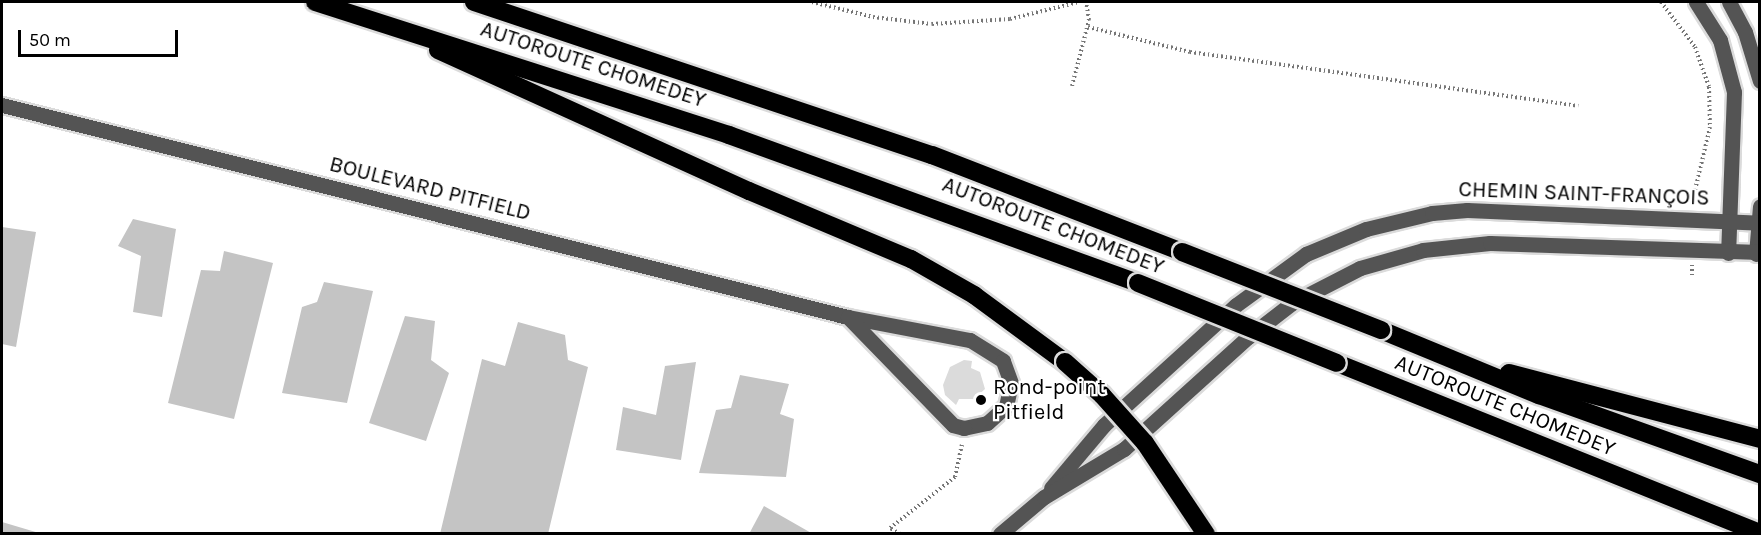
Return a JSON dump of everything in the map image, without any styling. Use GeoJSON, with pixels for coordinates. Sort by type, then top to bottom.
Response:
{"type":"FeatureCollection","features":[{"type":"Feature","properties":{"kind":"highway","name":"AUTOROUTE CHOMEDEY"},"geometry":{"type":"LineString","coordinates":[[315,2],[780,152],[1138,283],[1760,533]]}},
{"type":"Feature","properties":{"kind":"highway","name":"AUTOROUTE CHOMEDEY"},"geometry":{"type":"LineString","coordinates":[[474,2],[922,151],[1381,330],[1557,402],[1760,474]]}},
{"type":"Feature","properties":{"kind":"highway"},"geometry":{"type":"LineString","coordinates":[[366,17],[749,191],[911,259],[974,295],[1065,362],[1102,395],[1145,443],[1206,534]]}},
{"type":"Feature","properties":{"kind":"highway"},"geometry":{"type":"LineString","coordinates":[[1442,355],[1760,439]]}},
{"type":"Feature","properties":{"kind":"street"},"geometry":{"type":"LineString","coordinates":[[1696,2],[1720,40],[1731,74],[1735,127],[1728,253]]}},
{"type":"Feature","properties":{"kind":"street"},"geometry":{"type":"LineString","coordinates":[[1729,2],[1745,32],[1760,81]]}},
{"type":"Feature","properties":{"kind":"street","name":"BOULEVARD PITFIELD"},"geometry":{"type":"LineString","coordinates":[[2,105],[848,317],[983,345],[1003,361],[1008,371],[1010,395],[1006,406],[987,423],[964,428],[952,425],[929,405],[848,317]]}},
{"type":"Feature","properties":{"kind":"street"},"geometry":{"type":"LineString","coordinates":[[1758,253],[1760,206]]}},
{"type":"Feature","properties":{"kind":"street","name":"CHEMIN SAINT-FRANÇOIS"},"geometry":{"type":"LineString","coordinates":[[1044,497],[1104,425],[1193,342],[1279,271],[1335,240],[1396,220],[1467,210],[1759,223]]}},
{"type":"Feature","properties":{"kind":"street","name":"CHEMIN SAINT-FRANÇOIS"},"geometry":{"type":"LineString","coordinates":[[1000,534],[1044,497],[1124,449],[1292,303],[1360,268],[1423,250],[1490,243],[1758,253]]}},
{"type":"Feature","properties":{"kind":"path"},"geometry":{"type":"LineString","coordinates":[[812,2],[873,17],[932,24],[1010,19],[1079,2]]}},
{"type":"Feature","properties":{"kind":"path"},"geometry":{"type":"LineString","coordinates":[[1072,86],[1088,27],[1086,2]]}},
{"type":"Feature","properties":{"kind":"path"},"geometry":{"type":"LineString","coordinates":[[1661,2],[1695,46],[1709,87],[1710,127],[1692,194]]}},
{"type":"Feature","properties":{"kind":"path"},"geometry":{"type":"LineString","coordinates":[[1088,27],[1190,52],[1578,106]]}},
{"type":"Feature","properties":{"kind":"path"},"geometry":{"type":"LineString","coordinates":[[900,534],[890,528],[955,477],[963,442]]}},
{"type":"Feature","properties":{"kind":"shaded area"},"geometry":{"type":"Polygon","coordinates":[[[964,360],[972,361],[971,368],[980,372],[985,389],[974,399],[959,399],[956,405],[945,395],[943,385],[950,367],[964,360]]]}},
{"type":"Feature","properties":{"kind":"building"},"geometry":{"type":"Polygon","coordinates":[[[133,219],[176,229],[162,317],[133,312],[141,256],[118,246],[133,219]]]}},
{"type":"Feature","properties":{"kind":"building"},"geometry":{"type":"Polygon","coordinates":[[[2,227],[36,232],[16,347],[2,344],[2,227]]]}},
{"type":"Feature","properties":{"kind":"building"},"geometry":{"type":"Polygon","coordinates":[[[224,251],[273,263],[234,419],[168,403],[201,270],[220,271],[224,251]]]}},
{"type":"Feature","properties":{"kind":"building"},"geometry":{"type":"Polygon","coordinates":[[[324,282],[373,291],[347,403],[282,393],[302,307],[317,302],[324,282]]]}},
{"type":"Feature","properties":{"kind":"building"},"geometry":{"type":"Polygon","coordinates":[[[405,316],[435,321],[431,360],[449,373],[426,441],[369,423],[405,316]]]}},
{"type":"Feature","properties":{"kind":"building"},"geometry":{"type":"Polygon","coordinates":[[[518,322],[565,335],[568,360],[588,367],[548,534],[440,534],[482,359],[505,366],[518,322]]]}},
{"type":"Feature","properties":{"kind":"building"},"geometry":{"type":"Polygon","coordinates":[[[696,362],[681,460],[616,450],[623,407],[656,415],[665,366],[696,362]]]}},
{"type":"Feature","properties":{"kind":"building"},"geometry":{"type":"Polygon","coordinates":[[[740,375],[789,384],[780,414],[794,419],[786,477],[699,473],[716,410],[731,408],[740,375]]]}},
{"type":"Feature","properties":{"kind":"building"},"geometry":{"type":"Polygon","coordinates":[[[764,506],[813,534],[749,534],[764,506]]]}},
{"type":"Feature","properties":{"kind":"building"},"geometry":{"type":"Polygon","coordinates":[[[2,522],[39,533],[39,534],[2,534],[2,522]]]}},
{"type":"Feature","properties":{"kind":"place","name":"Rond-point Pitfield"},"geometry":{"type":"Point","coordinates":[981,400]}}]}
